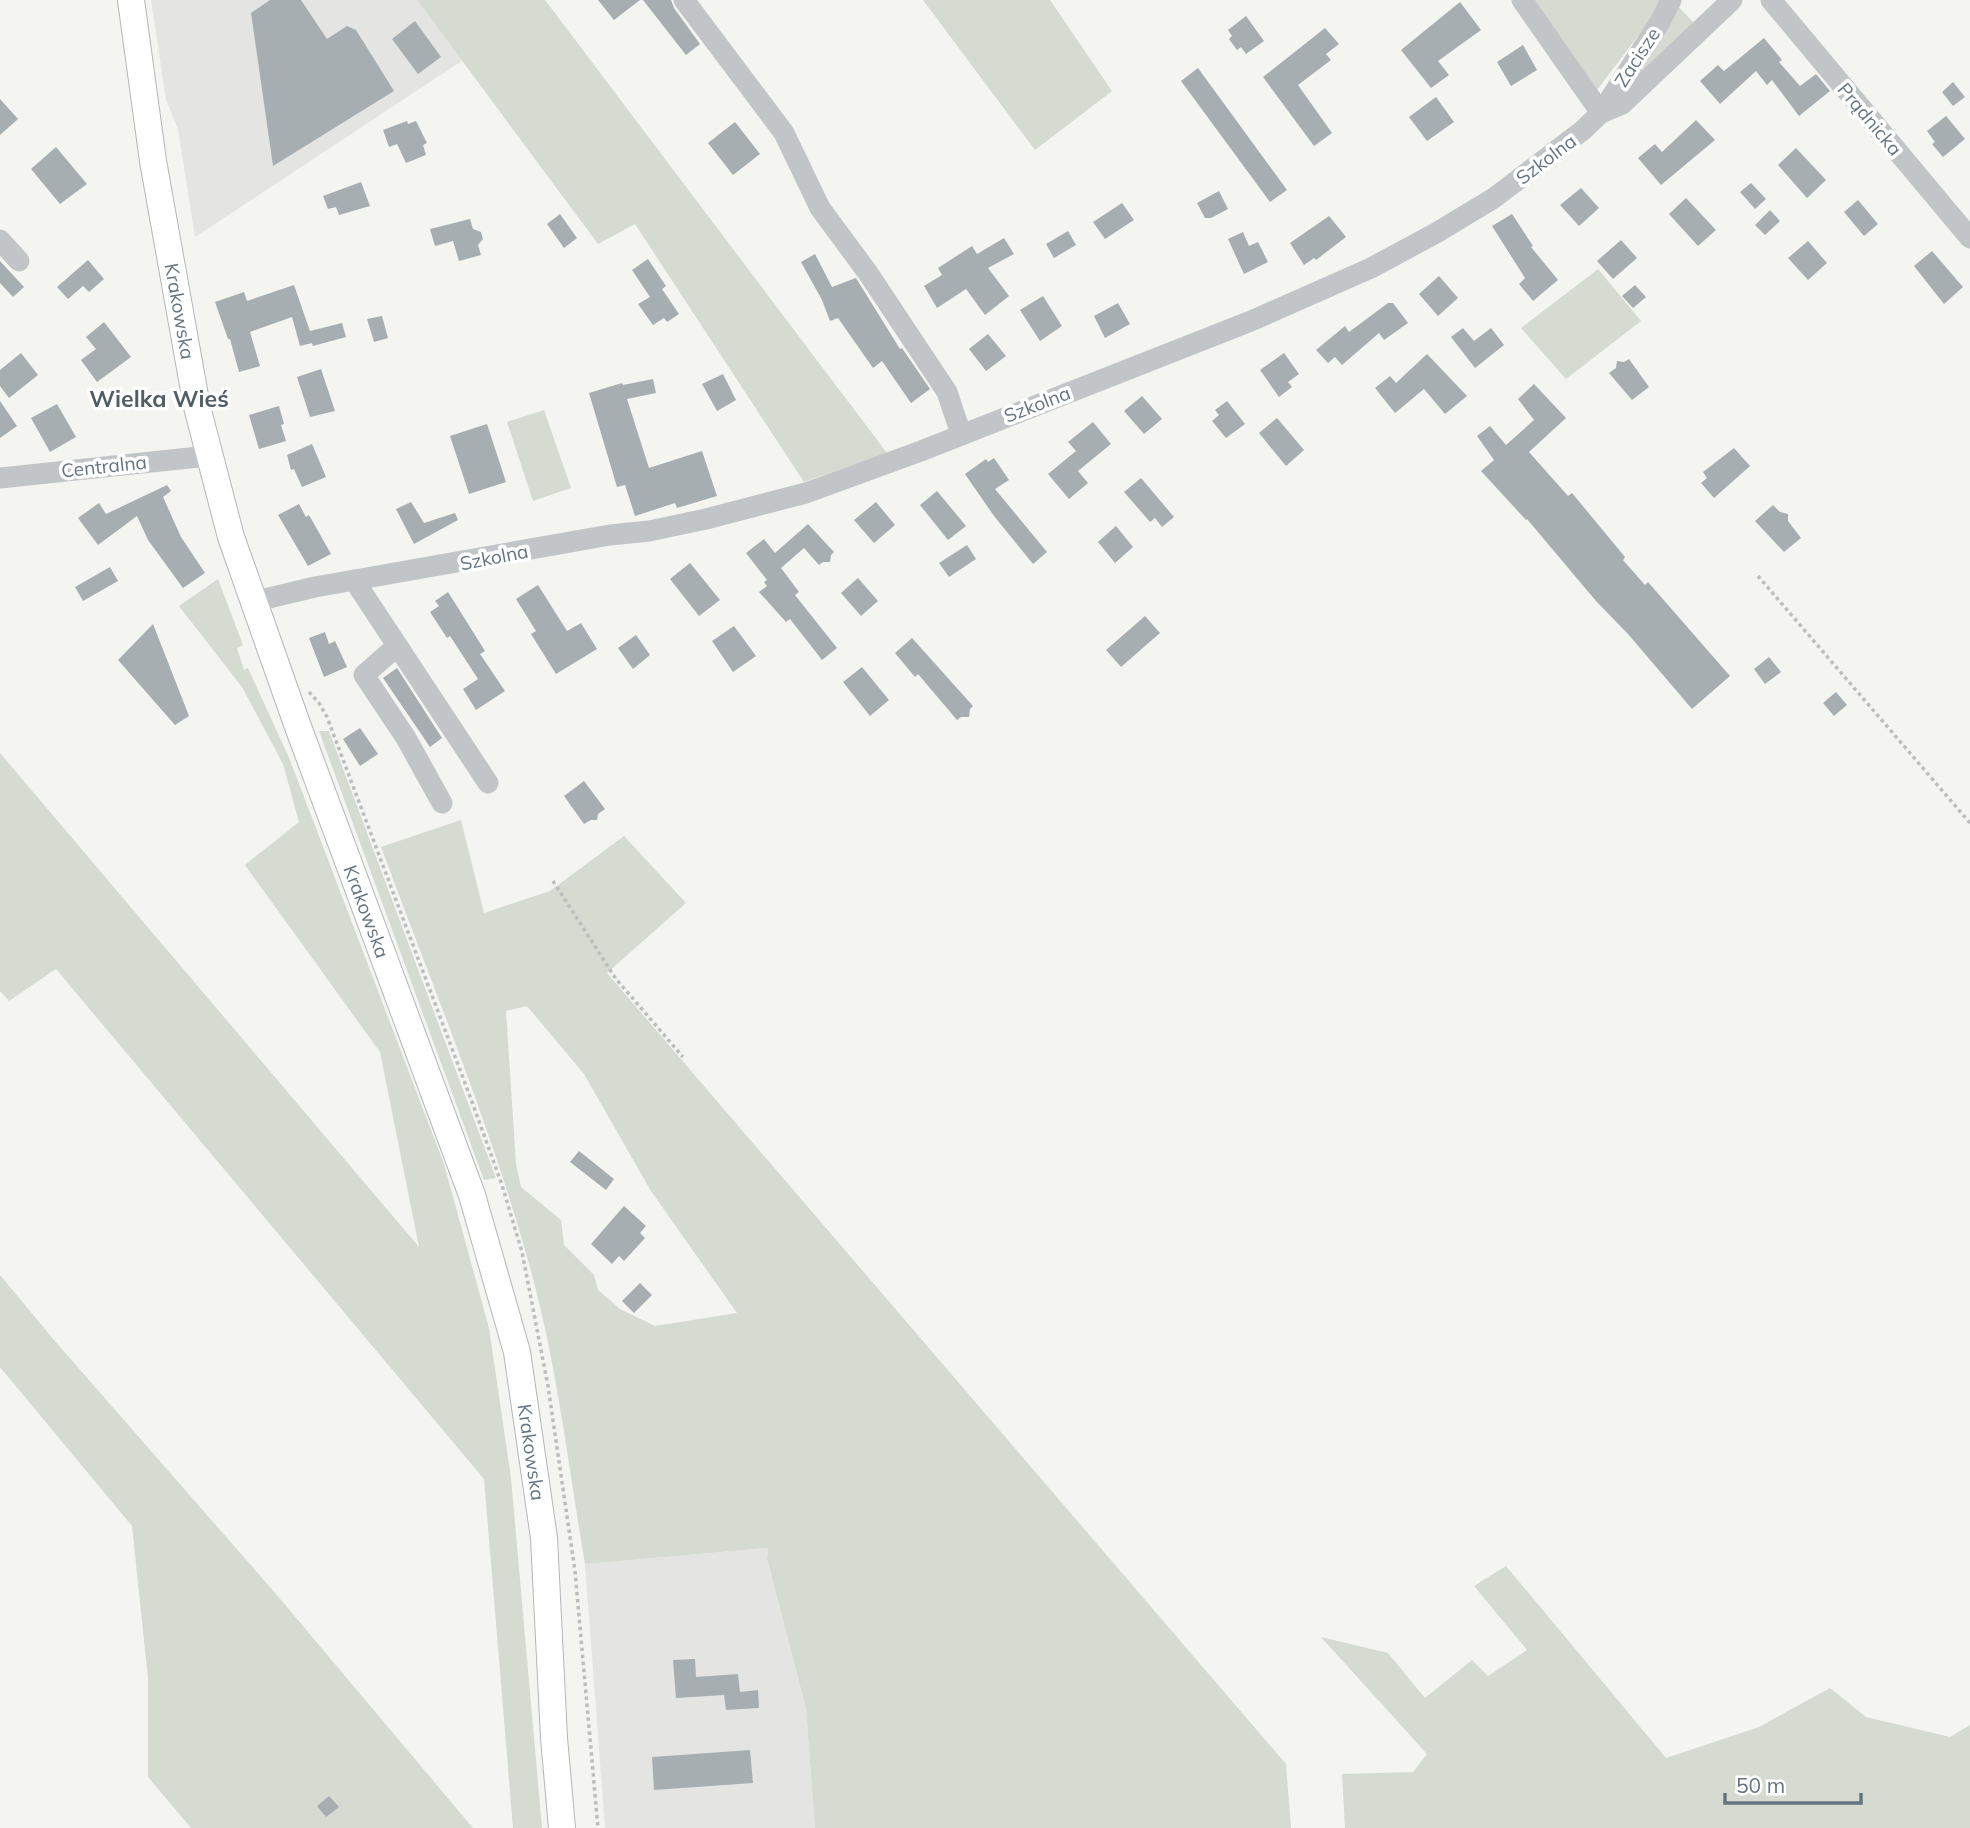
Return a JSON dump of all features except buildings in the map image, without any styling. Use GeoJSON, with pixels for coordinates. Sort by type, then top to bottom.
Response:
{"type":"FeatureCollection","features":[{"type":"Feature","properties":{"kind":"main road","name":"Krakowska"},"geometry":{"type":"LineString","coordinates":[[131,0],[153,161],[208,456],[252,602],[467,1183],[517,1352],[544,1538],[554,1738],[562,1828]]}},
{"type":"Feature","properties":{"kind":"street"},"geometry":{"type":"LineString","coordinates":[[684,0],[784,133],[820,208],[868,273],[947,392],[961,434]]}},
{"type":"Feature","properties":{"kind":"street"},"geometry":{"type":"LineString","coordinates":[[1522,0],[1601,113]]}},
{"type":"Feature","properties":{"kind":"street","name":"Zacisze"},"geometry":{"type":"LineString","coordinates":[[1601,113],[1660,22],[1671,0]]}},
{"type":"Feature","properties":{"kind":"street","name":"Szkolna"},"geometry":{"type":"LineString","coordinates":[[252,602],[354,580],[610,535],[649,531],[806,493],[1251,321],[1371,268],[1494,198],[1582,131],[1601,113],[1622,104],[1732,0]]}},
{"type":"Feature","properties":{"kind":"street","name":"Prądnicka"},"geometry":{"type":"LineString","coordinates":[[1771,0],[1970,238]]}},
{"type":"Feature","properties":{"kind":"street"},"geometry":{"type":"LineString","coordinates":[[0,240],[19,261]]}},
{"type":"Feature","properties":{"kind":"street","name":"Centralna"},"geometry":{"type":"LineString","coordinates":[[0,478],[208,456]]}},
{"type":"Feature","properties":{"kind":"street"},"geometry":{"type":"LineString","coordinates":[[354,580],[488,783]]}},
{"type":"Feature","properties":{"kind":"street"},"geometry":{"type":"LineString","coordinates":[[397,646],[364,675],[406,738],[442,803]]}},
{"type":"Feature","properties":{"kind":"path"},"geometry":{"type":"LineString","coordinates":[[1758,576],[1970,823]]}},
{"type":"Feature","properties":{"kind":"path"},"geometry":{"type":"LineString","coordinates":[[319,703],[327,717]]}},
{"type":"Feature","properties":{"kind":"path"},"geometry":{"type":"LineString","coordinates":[[553,881],[616,979],[683,1057]]}},
{"type":"Feature","properties":{"kind":"shaded area"},"geometry":{"type":"Polygon","coordinates":[[[151,0],[417,0],[462,61],[195,237],[178,129],[166,100],[151,0]]]}},
{"type":"Feature","properties":{"kind":"shaded area"},"geometry":{"type":"Polygon","coordinates":[[[417,0],[545,0],[887,453],[804,482],[635,224],[598,244],[417,0]]]}},
{"type":"Feature","properties":{"kind":"shaded area"},"geometry":{"type":"Polygon","coordinates":[[[923,0],[1050,0],[1112,91],[1035,150],[923,0]]]}},
{"type":"Feature","properties":{"kind":"shaded area"},"geometry":{"type":"Polygon","coordinates":[[[1531,0],[1662,0],[1651,19],[1597,90],[1531,0]]]}},
{"type":"Feature","properties":{"kind":"shaded area"},"geometry":{"type":"Polygon","coordinates":[[[1677,5],[1694,23],[1627,87],[1677,5]]]}},
{"type":"Feature","properties":{"kind":"shaded area"},"geometry":{"type":"Polygon","coordinates":[[[1598,269],[1641,321],[1566,379],[1521,328],[1598,269]]]}},
{"type":"Feature","properties":{"kind":"shaded area"},"geometry":{"type":"Polygon","coordinates":[[[544,410],[571,488],[533,501],[507,422],[544,410]]]}},
{"type":"Feature","properties":{"kind":"shaded area"},"geometry":{"type":"Polygon","coordinates":[[[218,579],[243,645],[237,648],[244,670],[248,668],[290,760],[444,1164],[489,1328],[511,1478],[542,1828],[513,1828],[484,1479],[56,969],[9,1001],[0,991],[0,753],[419,1247],[380,1052],[245,865],[299,822],[283,764],[242,687],[179,606],[218,579]]]}},
{"type":"Feature","properties":{"kind":"shaded area"},"geometry":{"type":"Polygon","coordinates":[[[319,731],[329,731],[496,1178],[484,1180],[319,731]]]}},
{"type":"Feature","properties":{"kind":"shaded area"},"geometry":{"type":"Polygon","coordinates":[[[461,820],[484,913],[550,891],[624,836],[686,903],[607,973],[1286,1764],[1291,1828],[815,1828],[806,1709],[767,1559],[768,1548],[585,1564],[556,1387],[534,1282],[482,1118],[381,847],[461,820]],[[527,1006],[506,1011],[516,1164],[521,1187],[561,1220],[564,1245],[594,1275],[598,1290],[620,1309],[655,1326],[737,1313],[651,1191],[584,1074],[527,1006]]]}},
{"type":"Feature","properties":{"kind":"shaded area"},"geometry":{"type":"Polygon","coordinates":[[[0,1275],[276,1594],[473,1828],[191,1828],[148,1777],[148,1678],[132,1526],[0,1367],[0,1275]]]}},
{"type":"Feature","properties":{"kind":"shaded area"},"geometry":{"type":"Polygon","coordinates":[[[768,1548],[767,1560],[806,1709],[815,1828],[605,1828],[585,1564],[768,1548]]]}},
{"type":"Feature","properties":{"kind":"shaded area"},"geometry":{"type":"Polygon","coordinates":[[[1506,1566],[1666,1758],[1759,1727],[1830,1688],[1866,1717],[1950,1737],[1970,1725],[1970,1828],[1345,1828],[1342,1774],[1413,1772],[1427,1754],[1321,1637],[1388,1653],[1425,1698],[1472,1660],[1488,1676],[1527,1650],[1474,1586],[1506,1566]]]}},
{"type":"Feature","properties":{"kind":"district","name":"Wielka Wieś"},"geometry":{"type":"Point","coordinates":[159,398]}}]}
